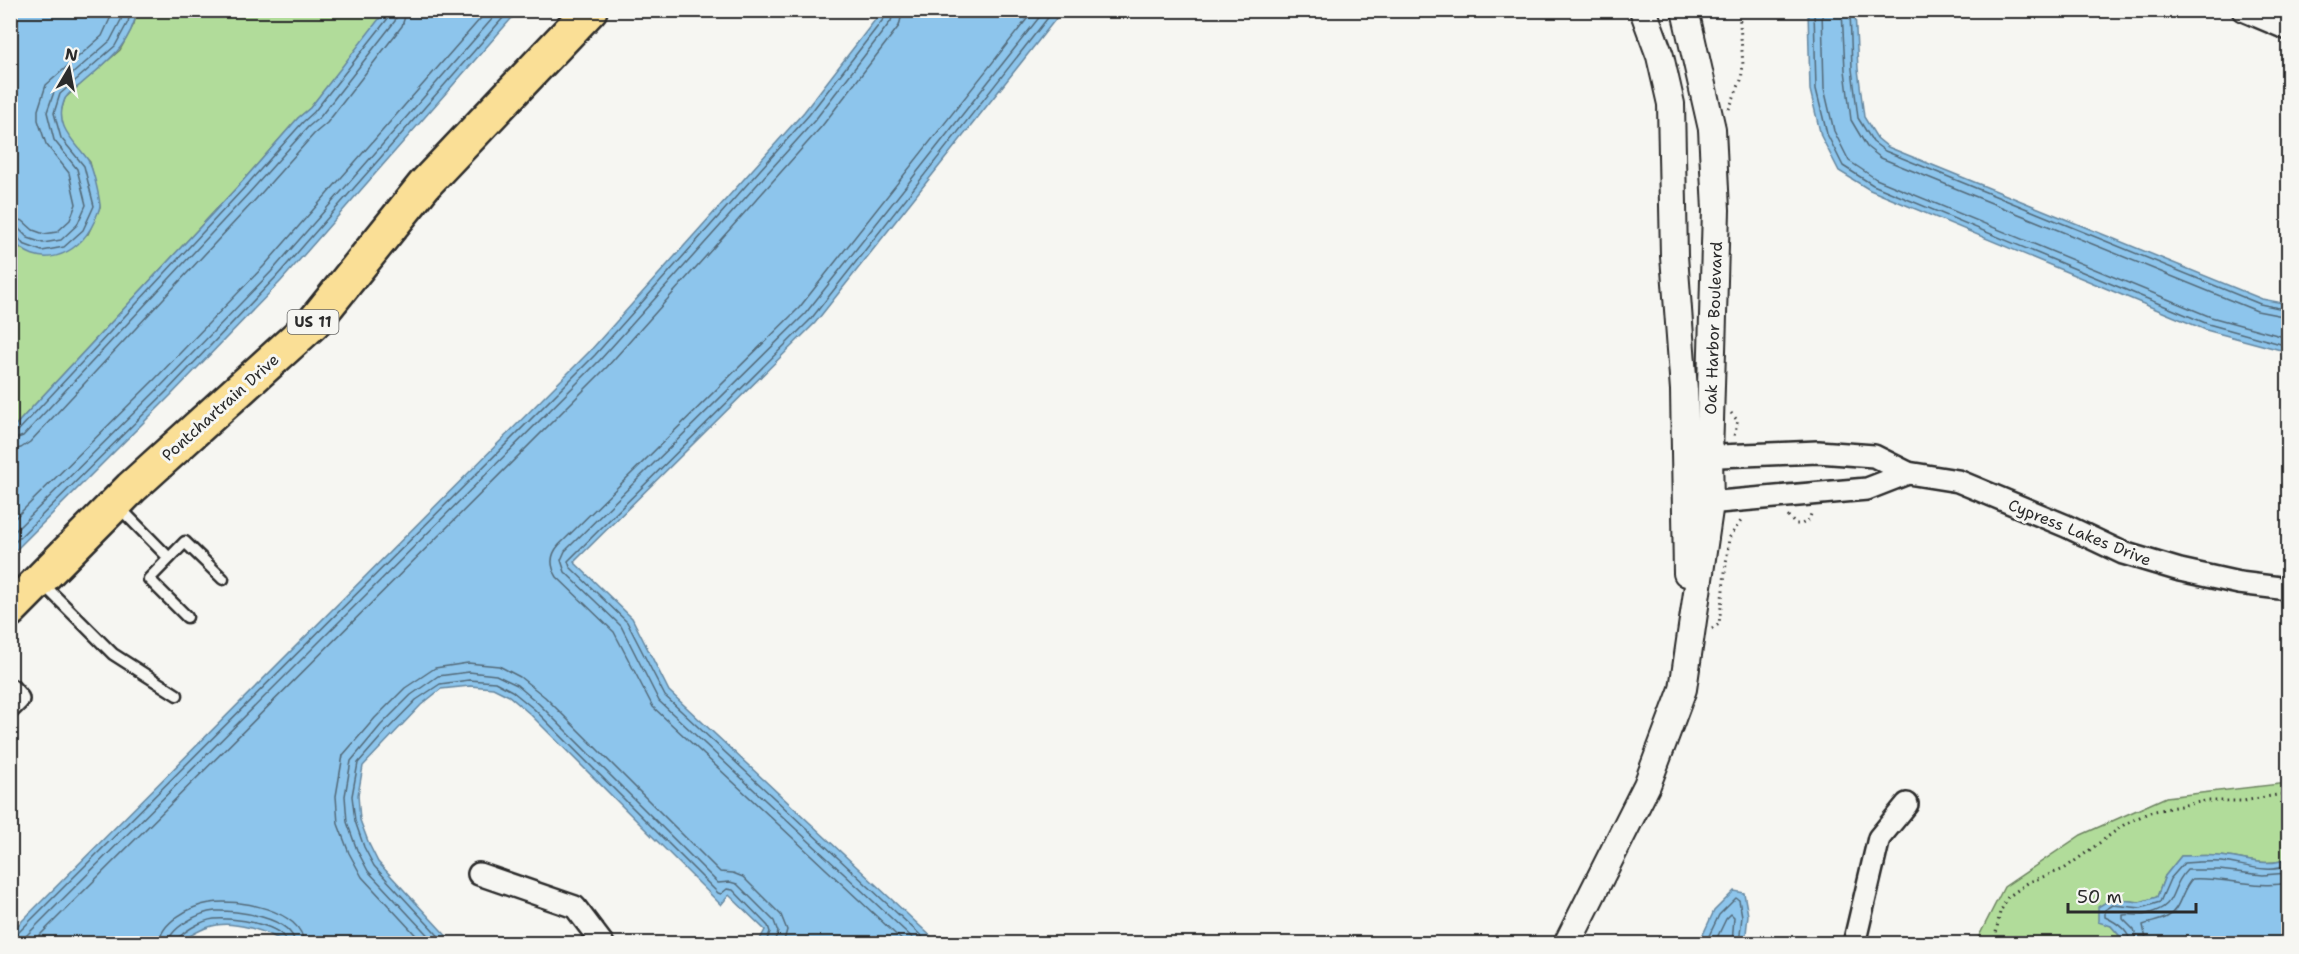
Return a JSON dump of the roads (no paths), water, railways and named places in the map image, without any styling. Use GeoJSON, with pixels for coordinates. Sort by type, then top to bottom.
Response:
{"type":"FeatureCollection","features":[{"type":"Feature","properties":{"kind":"main road","name":"Pontchartrain Drive"},"geometry":{"type":"LineString","coordinates":[[10,610],[116,503],[314,322],[425,184],[590,10]]}},
{"type":"Feature","properties":{"kind":"street","name":"Oak Harbor Boulevard"},"geometry":{"type":"LineString","coordinates":[[1643,10],[1660,56],[1671,105],[1674,256],[1684,390],[1697,457]]}},
{"type":"Feature","properties":{"kind":"street","name":"Oak Harbor Boulevard"},"geometry":{"type":"LineString","coordinates":[[1567,944],[1647,785],[1683,689],[1698,504],[1697,457],[1716,210],[1712,129],[1685,10]]}},
{"type":"Feature","properties":{"kind":"street"},"geometry":{"type":"LineString","coordinates":[[2243,10],[2289,29]]}},
{"type":"Feature","properties":{"kind":"street","name":"Cypress Lakes Drive"},"geometry":{"type":"LineString","coordinates":[[1697,457],[1818,452],[1874,456],[1908,473],[1958,481],[2066,526],[2123,553],[2239,584],[2289,589]]}},
{"type":"Feature","properties":{"kind":"street"},"geometry":{"type":"LineString","coordinates":[[1698,504],[1867,489],[1908,473]]}},
{"type":"Feature","properties":{"kind":"street"},"geometry":{"type":"LineString","coordinates":[[10,690],[18,699],[10,707]]}},
{"type":"Feature","properties":{"kind":"street"},"geometry":{"type":"LineString","coordinates":[[1854,944],[1879,838],[1907,804]]}},
{"type":"Feature","properties":{"kind":"street"},"geometry":{"type":"LineString","coordinates":[[479,874],[575,907],[603,944]]}},
{"type":"Feature","properties":{"kind":"lane"},"geometry":{"type":"LineString","coordinates":[[116,503],[169,558]]}},
{"type":"Feature","properties":{"kind":"lane"},"geometry":{"type":"LineString","coordinates":[[187,617],[149,579],[185,542],[223,579]]}},
{"type":"Feature","properties":{"kind":"lane"},"geometry":{"type":"LineString","coordinates":[[40,580],[113,654],[177,695]]}},
{"type":"Feature","properties":{"kind":"water"},"geometry":{"type":"Polygon","coordinates":[[[386,10],[518,11],[281,281],[11,555],[11,430],[240,184],[298,118],[310,108],[386,10]]]}},
{"type":"Feature","properties":{"kind":"water"},"geometry":{"type":"Polygon","coordinates":[[[19,11],[137,11],[129,35],[116,53],[64,101],[62,119],[64,126],[90,164],[100,205],[87,234],[78,244],[56,256],[33,255],[21,249],[11,238],[10,32],[19,11]]]}},
{"type":"Feature","properties":{"kind":"water"},"geometry":{"type":"Polygon","coordinates":[[[882,11],[1062,11],[815,323],[574,562],[632,618],[669,691],[938,943],[758,943],[765,930],[729,895],[721,905],[530,714],[509,696],[493,688],[470,686],[441,689],[421,705],[363,766],[358,795],[360,820],[378,862],[453,943],[284,943],[260,931],[230,924],[208,927],[179,943],[11,943],[11,932],[590,351],[804,112],[882,11]]]}},
{"type":"Feature","properties":{"kind":"water"},"geometry":{"type":"Polygon","coordinates":[[[1808,11],[1855,11],[1858,69],[1864,117],[1877,138],[1888,147],[2262,299],[2288,304],[2288,352],[2206,330],[1870,190],[1839,171],[1821,136],[1810,90],[1808,11]]]}},
{"type":"Feature","properties":{"kind":"water"},"geometry":{"type":"Polygon","coordinates":[[[2181,856],[2219,856],[2263,862],[2288,858],[2288,943],[2126,943],[2111,926],[2098,922],[2098,907],[2111,899],[2140,902],[2157,897],[2165,876],[2181,856]]]}},
{"type":"Feature","properties":{"kind":"water"},"geometry":{"type":"Polygon","coordinates":[[[1734,891],[1744,893],[1748,915],[1745,943],[1699,943],[1714,911],[1734,891]]]}}]}
